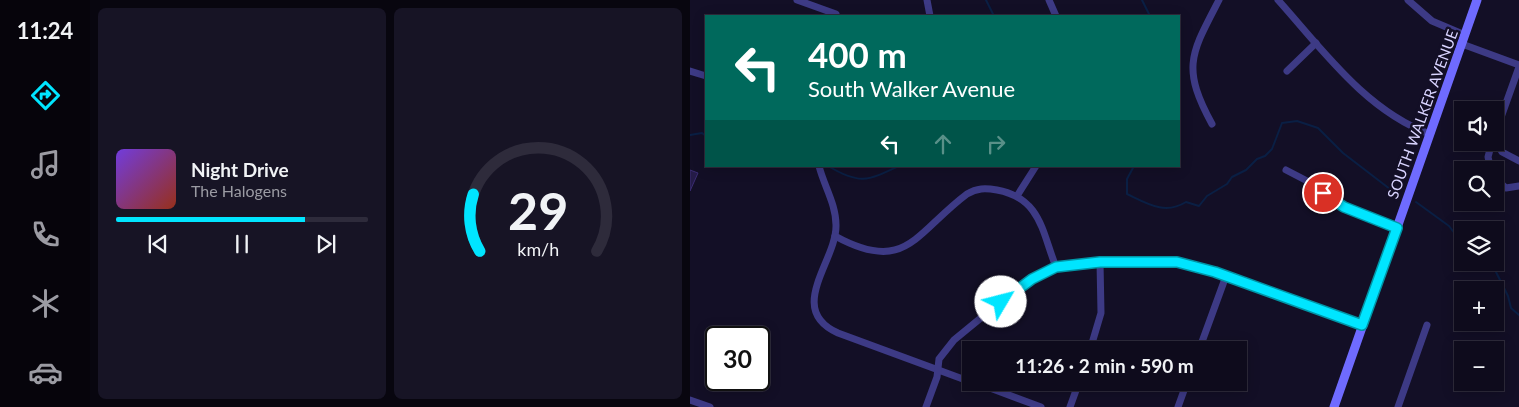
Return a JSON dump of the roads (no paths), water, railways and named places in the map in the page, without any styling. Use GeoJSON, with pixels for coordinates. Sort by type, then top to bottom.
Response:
{"type":"FeatureCollection","features":[{"type":"Feature","properties":{"kind":"main road","name":"SOUTH WALKER AVENUE"},"geometry":{"type":"LineString","coordinates":[[1334,407],[1477,0]]}},
{"type":"Feature","properties":{"kind":"street"},"geometry":{"type":"LineString","coordinates":[[797,0],[836,14]]}},
{"type":"Feature","properties":{"kind":"street"},"geometry":{"type":"LineString","coordinates":[[927,0],[930,15]]}},
{"type":"Feature","properties":{"kind":"street"},"geometry":{"type":"LineString","coordinates":[[1049,0],[1056,15]]}},
{"type":"Feature","properties":{"kind":"street"},"geometry":{"type":"LineString","coordinates":[[1212,124],[1195,90],[1193,64],[1200,39],[1219,0]]}},
{"type":"Feature","properties":{"kind":"street"},"geometry":{"type":"LineString","coordinates":[[1278,0],[1349,78],[1394,117],[1410,127],[1430,134]]}},
{"type":"Feature","properties":{"kind":"street"},"geometry":{"type":"LineString","coordinates":[[1408,0],[1432,22],[1465,35]]}},
{"type":"Feature","properties":{"kind":"street"},"geometry":{"type":"LineString","coordinates":[[1287,71],[1316,43]]}},
{"type":"Feature","properties":{"kind":"street"},"geometry":{"type":"LineString","coordinates":[[1462,44],[1519,66],[1504,108]]}},
{"type":"Feature","properties":{"kind":"street"},"geometry":{"type":"LineString","coordinates":[[690,71],[705,76]]}},
{"type":"Feature","properties":{"kind":"street"},"geometry":{"type":"LineString","coordinates":[[1501,151],[1519,161]]}},
{"type":"Feature","properties":{"kind":"street"},"geometry":{"type":"LineString","coordinates":[[819,167],[834,209],[836,224],[835,236],[818,281],[814,305],[818,316],[833,331],[962,379]]}},
{"type":"Feature","properties":{"kind":"street"},"geometry":{"type":"LineString","coordinates":[[1017,196],[1035,167]]}},
{"type":"Feature","properties":{"kind":"street"},"geometry":{"type":"LineString","coordinates":[[1286,170],[1311,183],[1340,205],[1397,228]]}},
{"type":"Feature","properties":{"kind":"street"},"geometry":{"type":"LineString","coordinates":[[1504,186],[1506,188],[1519,186]]}},
{"type":"Feature","properties":{"kind":"street"},"geometry":{"type":"LineString","coordinates":[[835,236],[866,250],[891,253],[912,242],[972,191],[990,189],[1017,196],[1029,205],[1038,216],[1056,267]]}},
{"type":"Feature","properties":{"kind":"street"},"geometry":{"type":"LineString","coordinates":[[1093,341],[1102,312],[1100,262]]}},
{"type":"Feature","properties":{"kind":"street"},"geometry":{"type":"LineString","coordinates":[[926,407],[939,359],[968,328],[1010,294],[1056,267],[1100,262],[1182,263],[1226,276],[1362,325]]}},
{"type":"Feature","properties":{"kind":"street"},"geometry":{"type":"LineString","coordinates":[[1202,341],[1226,276]]}},
{"type":"Feature","properties":{"kind":"street"},"geometry":{"type":"LineString","coordinates":[[1398,407],[1427,325]]}},
{"type":"Feature","properties":{"kind":"street"},"geometry":{"type":"LineString","coordinates":[[997,391],[1041,407]]}},
{"type":"Feature","properties":{"kind":"street"},"geometry":{"type":"LineString","coordinates":[[1070,407],[1076,391]]}},
{"type":"Feature","properties":{"kind":"street"},"geometry":{"type":"LineString","coordinates":[[1178,407],[1184,391]]}},
{"type":"Feature","properties":{"kind":"street"},"geometry":{"type":"LineString","coordinates":[[690,400],[710,407]]}},
{"type":"Feature","properties":{"kind":"waterway"},"geometry":{"type":"LineString","coordinates":[[986,0],[994,15]]}},
{"type":"Feature","properties":{"kind":"waterway"},"geometry":{"type":"LineString","coordinates":[[1142,0],[1150,15]]}},
{"type":"Feature","properties":{"kind":"waterway"},"geometry":{"type":"LineString","coordinates":[[1133,167],[1127,179],[1127,194],[1156,207],[1171,208],[1186,202],[1199,206],[1207,196],[1227,184],[1232,177],[1246,170],[1257,159],[1265,156],[1272,149],[1282,123],[1297,121],[1318,128],[1343,153],[1399,196]]}},
{"type":"Feature","properties":{"kind":"waterway"},"geometry":{"type":"LineString","coordinates":[[690,135],[702,133],[705,135]]}},
{"type":"Feature","properties":{"kind":"waterway"},"geometry":{"type":"LineString","coordinates":[[830,167],[848,176],[863,179],[871,178],[897,167]]}},
{"type":"Feature","properties":{"kind":"waterway"},"geometry":{"type":"LineString","coordinates":[[1416,202],[1449,226],[1454,233]]}},
{"type":"Feature","properties":{"kind":"waterway"},"geometry":{"type":"LineString","coordinates":[[1496,271],[1508,296],[1511,308],[1519,315]]}}]}
